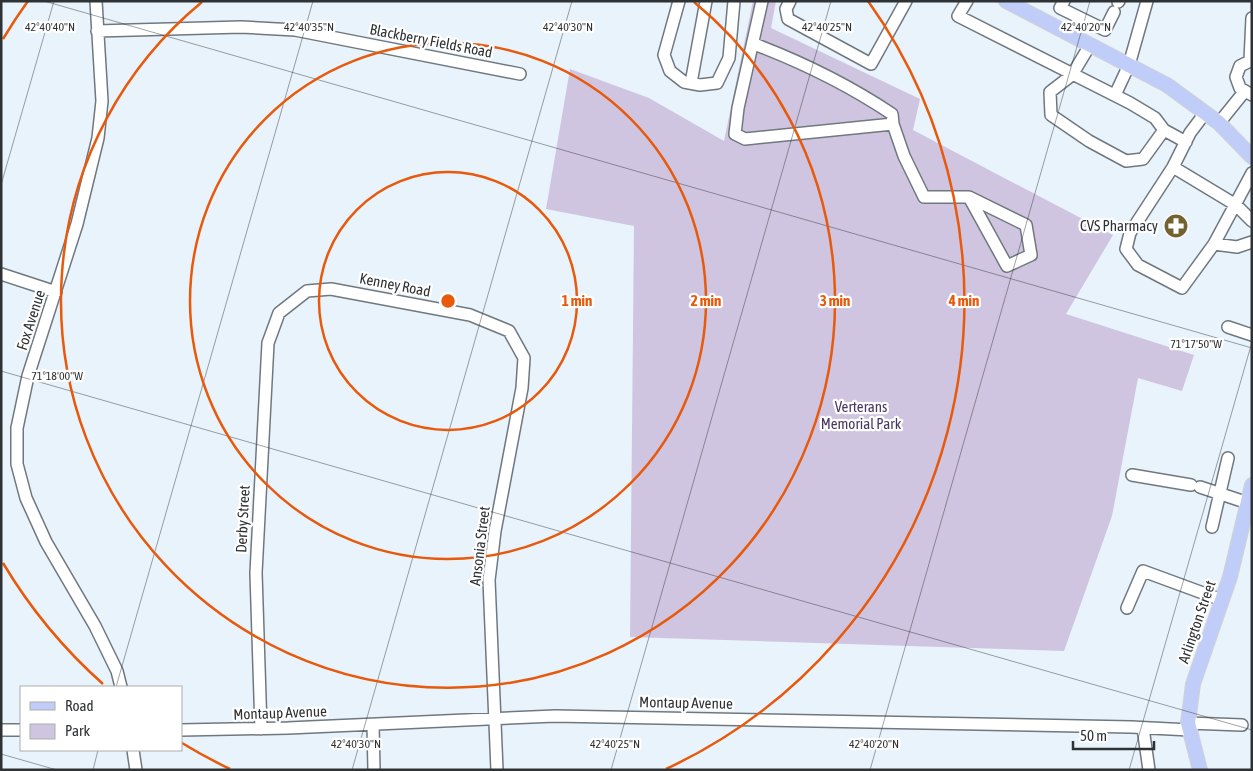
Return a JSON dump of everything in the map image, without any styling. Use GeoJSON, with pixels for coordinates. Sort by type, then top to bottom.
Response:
{"type":"FeatureCollection","features":[{"type":"Feature","properties":{"kind":"main road"},"geometry":{"type":"LineString","coordinates":[[1006,1],[1167,85],[1219,123],[1252,157]]}},
{"type":"Feature","properties":{"kind":"main road","name":"Arlington Street"},"geometry":{"type":"LineString","coordinates":[[1200,770],[1189,727],[1193,684],[1222,600],[1248,510],[1252,485]]}},
{"type":"Feature","properties":{"kind":"street","name":"Fox Avenue"},"geometry":{"type":"LineString","coordinates":[[96,1],[102,102],[98,138],[77,224],[28,376],[17,428],[17,464],[26,498],[46,542],[95,626],[117,671],[121,686]]}},
{"type":"Feature","properties":{"kind":"street"},"geometry":{"type":"LineString","coordinates":[[679,1],[664,55],[670,72],[684,82],[700,85],[717,83],[729,58],[734,1]]}},
{"type":"Feature","properties":{"kind":"street"},"geometry":{"type":"LineString","coordinates":[[691,84],[706,1]]}},
{"type":"Feature","properties":{"kind":"street"},"geometry":{"type":"LineString","coordinates":[[762,1],[754,44],[738,108],[735,134],[745,139],[892,124]]}},
{"type":"Feature","properties":{"kind":"street"},"geometry":{"type":"LineString","coordinates":[[790,1],[786,9],[788,19],[871,64],[906,1]]}},
{"type":"Feature","properties":{"kind":"street"},"geometry":{"type":"LineString","coordinates":[[967,1],[958,16],[1115,95],[1155,118],[1164,130],[1186,142]]}},
{"type":"Feature","properties":{"kind":"street"},"geometry":{"type":"LineString","coordinates":[[1115,95],[1129,65],[1147,1]]}},
{"type":"Feature","properties":{"kind":"street"},"geometry":{"type":"LineString","coordinates":[[1062,5],[1105,30],[1117,5]]}},
{"type":"Feature","properties":{"kind":"street"},"geometry":{"type":"LineString","coordinates":[[1219,123],[1248,93],[1237,83],[1236,77],[1240,66],[1251,60],[1252,18]]}},
{"type":"Feature","properties":{"kind":"street","name":"Blackberry Fields Road"},"geometry":{"type":"LineString","coordinates":[[97,31],[241,27],[295,30],[520,74]]}},
{"type":"Feature","properties":{"kind":"street"},"geometry":{"type":"LineString","coordinates":[[754,44],[798,60],[856,90],[892,114],[892,124],[904,156],[924,197],[968,197],[1026,225],[1031,255],[1007,266],[968,197]]}},
{"type":"Feature","properties":{"kind":"street"},"geometry":{"type":"LineString","coordinates":[[1090,45],[1073,73],[1050,92],[1051,115],[1089,141],[1126,161],[1143,160],[1164,130]]}},
{"type":"Feature","properties":{"kind":"street"},"geometry":{"type":"LineString","coordinates":[[1205,113],[1130,233],[1126,249],[1138,265],[1182,288],[1196,272],[1214,244],[1252,173]]}},
{"type":"Feature","properties":{"kind":"street"},"geometry":{"type":"LineString","coordinates":[[1173,167],[1236,205],[1252,221]]}},
{"type":"Feature","properties":{"kind":"street"},"geometry":{"type":"LineString","coordinates":[[1214,244],[1237,247],[1252,242]]}},
{"type":"Feature","properties":{"kind":"street"},"geometry":{"type":"LineString","coordinates":[[1,274],[56,292]]}},
{"type":"Feature","properties":{"kind":"street","name":"Kenney Road"},"geometry":{"type":"LineString","coordinates":[[279,313],[307,291],[331,289],[470,315],[509,330]]}},
{"type":"Feature","properties":{"kind":"street","name":"Derby Street"},"geometry":{"type":"LineString","coordinates":[[261,729],[256,573],[268,351],[279,313]]}},
{"type":"Feature","properties":{"kind":"street"},"geometry":{"type":"LineString","coordinates":[[1228,327],[1252,335]]}},
{"type":"Feature","properties":{"kind":"street","name":"Ansonia Street"},"geometry":{"type":"LineString","coordinates":[[497,770],[489,580],[495,531],[522,388],[524,358],[509,330]]}},
{"type":"Feature","properties":{"kind":"street"},"geometry":{"type":"LineString","coordinates":[[1212,527],[1228,458]]}},
{"type":"Feature","properties":{"kind":"street"},"geometry":{"type":"LineString","coordinates":[[1132,475],[1195,486],[1220,494],[1248,510]]}},
{"type":"Feature","properties":{"kind":"street"},"geometry":{"type":"LineString","coordinates":[[1127,608],[1143,571],[1222,600]]}},
{"type":"Feature","properties":{"kind":"street","name":"Montaup Avenue"},"geometry":{"type":"LineString","coordinates":[[182,730],[373,725],[555,716],[1143,728],[1242,725]]}},
{"type":"Feature","properties":{"kind":"street"},"geometry":{"type":"LineString","coordinates":[[373,725],[374,770]]}},
{"type":"Feature","properties":{"kind":"street"},"geometry":{"type":"LineString","coordinates":[[1143,728],[1149,770]]}},
{"type":"Feature","properties":{"kind":"street"},"geometry":{"type":"LineString","coordinates":[[1,730],[20,730]]}},
{"type":"Feature","properties":{"kind":"street"},"geometry":{"type":"LineString","coordinates":[[133,751],[136,770]]}},
{"type":"Feature","properties":{"kind":"green space","name":"Verterans Memorial Park"},"geometry":{"type":"Polygon","coordinates":[[[753,1],[776,1],[771,28],[920,99],[913,130],[1113,235],[1066,314],[1194,355],[1182,391],[1138,378],[1112,516],[1064,651],[630,637],[634,226],[546,209],[570,69],[649,98],[724,141],[753,1]]]}},
{"type":"Feature","properties":{"kind":"place","name":"CVS Pharmacy"},"geometry":{"type":"Point","coordinates":[1176,226]}}]}
